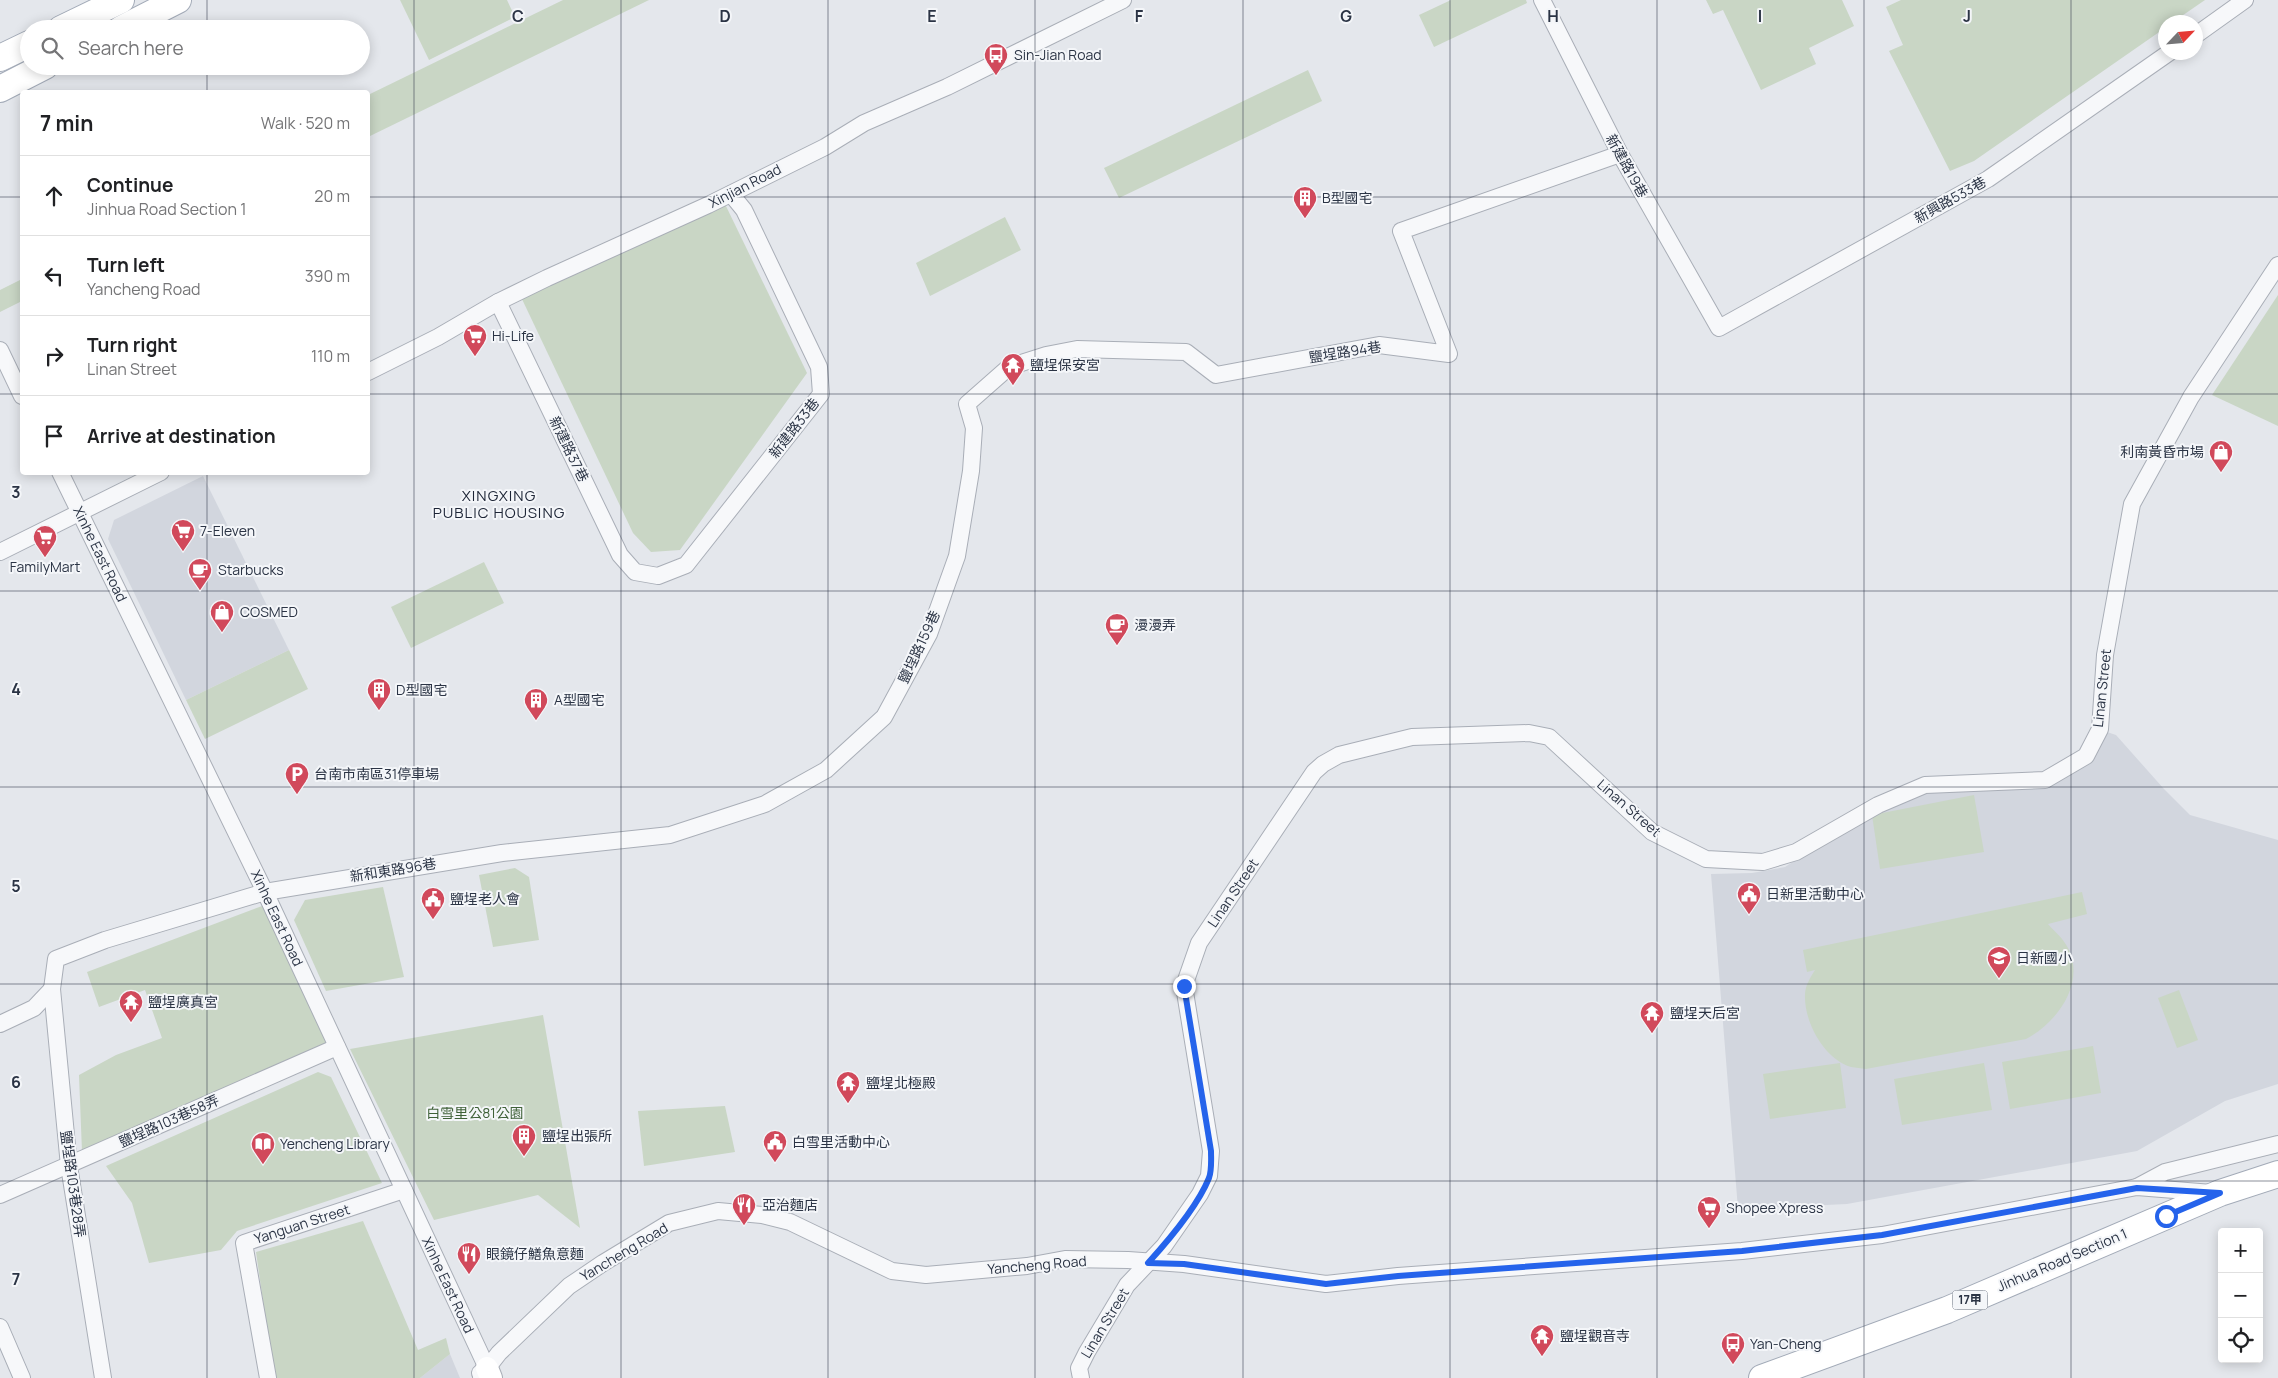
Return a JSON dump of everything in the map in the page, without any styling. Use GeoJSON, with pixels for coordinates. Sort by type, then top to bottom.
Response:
{"type":"FeatureCollection","features":[{"type":"Feature","properties":{"kind":"main road"},"geometry":{"type":"LineString","coordinates":[[80,20],[121,0]]}},
{"type":"Feature","properties":{"kind":"main road"},"geometry":{"type":"LineString","coordinates":[[139,20],[178,0]]}},
{"type":"Feature","properties":{"kind":"main road"},"geometry":{"type":"LineString","coordinates":[[0,58],[20,48]]}},
{"type":"Feature","properties":{"kind":"main road"},"geometry":{"type":"LineString","coordinates":[[0,88],[27,75]]}},
{"type":"Feature","properties":{"kind":"main road","name":"Jinhua Road Section 1"},"geometry":{"type":"LineString","coordinates":[[1762,1378],[1946,1310],[2220,1193],[2278,1174]]}},
{"type":"Feature","properties":{"kind":"street","name":"Xinjian Road"},"geometry":{"type":"LineString","coordinates":[[370,371],[438,337],[498,302],[731,194],[825,147],[864,123],[946,87],[1123,0]]}},
{"type":"Feature","properties":{"kind":"street","name":"新建路19巷"},"geometry":{"type":"LineString","coordinates":[[1542,0],[1620,154],[1719,328]]}},
{"type":"Feature","properties":{"kind":"street"},"geometry":{"type":"LineString","coordinates":[[2203,30],[2245,0]]}},
{"type":"Feature","properties":{"kind":"street","name":"新興路533巷"},"geometry":{"type":"LineString","coordinates":[[1719,328],[1988,179],[2159,60]]}},
{"type":"Feature","properties":{"kind":"street","name":"鹽埕路94巷"},"geometry":{"type":"LineString","coordinates":[[974,428],[967,404],[1009,367],[1046,355],[1077,349],[1186,352],[1216,375],[1380,344],[1449,354],[1401,231],[1620,154]]}},
{"type":"Feature","properties":{"kind":"street","name":"新建路33巷"},"geometry":{"type":"LineString","coordinates":[[658,576],[686,565],[821,394],[819,367],[744,210],[731,194]]}},
{"type":"Feature","properties":{"kind":"street","name":"Linan Street"},"geometry":{"type":"LineString","coordinates":[[1080,1378],[1079,1368],[1087,1352],[1127,1285],[1164,1246],[1200,1194],[1209,1176],[1211,1151],[1184,986],[1199,943],[1314,772],[1323,764],[1339,755],[1412,737],[1529,733],[1549,737],[1652,832],[1706,859],[1763,862],[1796,852],[1878,805],[1925,784],[2045,780],[2086,756],[2100,729],[2105,655],[2132,504],[2191,397],[2278,265]]}},
{"type":"Feature","properties":{"kind":"street","name":"新建路37巷"},"geometry":{"type":"LineString","coordinates":[[498,302],[620,555],[635,572],[658,576]]}},
{"type":"Feature","properties":{"kind":"street"},"geometry":{"type":"LineString","coordinates":[[0,350],[20,392]]}},
{"type":"Feature","properties":{"kind":"street","name":"鹽埕路159巷"},"geometry":{"type":"LineString","coordinates":[[765,804],[826,770],[884,717],[929,634],[956,556],[971,472],[974,428]]}},
{"type":"Feature","properties":{"kind":"street","name":"Xinhe East Road"},"geometry":{"type":"LineString","coordinates":[[62,475],[265,892],[404,1190],[482,1375]]}},
{"type":"Feature","properties":{"kind":"street"},"geometry":{"type":"LineString","coordinates":[[0,552],[155,475]]}},
{"type":"Feature","properties":{"kind":"street","name":"新和東路96巷"},"geometry":{"type":"LineString","coordinates":[[52,989],[56,959],[105,940],[265,892],[502,853],[670,835],[765,804]]}},
{"type":"Feature","properties":{"kind":"street"},"geometry":{"type":"LineString","coordinates":[[0,1024],[34,1008],[52,989]]}},
{"type":"Feature","properties":{"kind":"street","name":"鹽埕路103巷28弄"},"geometry":{"type":"LineString","coordinates":[[52,989],[69,1166],[103,1378]]}},
{"type":"Feature","properties":{"kind":"street","name":"鹽埕路103巷58弄"},"geometry":{"type":"LineString","coordinates":[[0,1195],[337,1047]]}},
{"type":"Feature","properties":{"kind":"street","name":"Yancheng Road"},"geometry":{"type":"LineString","coordinates":[[2137,1188],[2165,1172],[2278,1144]]}},
{"type":"Feature","properties":{"kind":"street","name":"Yancheng Road"},"geometry":{"type":"LineString","coordinates":[[482,1375],[499,1352],[569,1286],[603,1263],[670,1223],[718,1211],[762,1215],[790,1222],[892,1271],[900,1272],[935,1274],[1027,1266],[1065,1260],[1128,1260],[1148,1263],[1184,1264],[1326,1284],[1398,1276],[1742,1251],[1882,1235],[2137,1188],[2220,1193]]}},
{"type":"Feature","properties":{"kind":"street","name":"Yanguan Street"},"geometry":{"type":"LineString","coordinates":[[268,1378],[244,1243],[404,1190]]}},
{"type":"Feature","properties":{"kind":"street"},"geometry":{"type":"LineString","coordinates":[[0,1327],[22,1378]]}},
{"type":"Feature","properties":{"kind":"shaded area"},"geometry":{"type":"Polygon","coordinates":[[[203,476],[289,650],[186,700],[108,539],[114,520],[203,476]]]}},
{"type":"Feature","properties":{"kind":"shaded area","name":"日新國小"},"geometry":{"type":"Polygon","coordinates":[[[2101,730],[2116,735],[2190,815],[2278,840],[2278,1084],[2225,1101],[2137,1151],[1847,1204],[1738,1209],[1711,874],[1752,873],[1785,867],[1814,848],[1915,791],[2057,773],[2101,730]]]}},
{"type":"Feature","properties":{"kind":"shaded area"},"geometry":{"type":"Polygon","coordinates":[[[450,1354],[460,1378],[420,1378],[450,1354]]]}},
{"type":"Feature","properties":{"kind":"green space"},"geometry":{"type":"Polygon","coordinates":[[[400,0],[507,0],[515,17],[429,60],[400,0]]]}},
{"type":"Feature","properties":{"kind":"green space"},"geometry":{"type":"Polygon","coordinates":[[[563,0],[649,0],[370,136],[370,94],[563,0]]]}},
{"type":"Feature","properties":{"kind":"green space"},"geometry":{"type":"Polygon","coordinates":[[[1451,0],[1526,0],[1527,3],[1434,47],[1419,15],[1451,0]]]}},
{"type":"Feature","properties":{"kind":"green space"},"geometry":{"type":"Polygon","coordinates":[[[1706,0],[1842,0],[1854,26],[1809,48],[1816,64],[1761,90],[1723,10],[1713,14],[1706,0]]]}},
{"type":"Feature","properties":{"kind":"green space"},"geometry":{"type":"Polygon","coordinates":[[[1901,0],[2205,0],[2183,15],[2158,15],[2158,33],[1974,161],[1950,171],[1889,51],[1903,45],[1886,7],[1901,0]]]}},
{"type":"Feature","properties":{"kind":"green space"},"geometry":{"type":"Polygon","coordinates":[[[1308,70],[1322,101],[1119,198],[1104,168],[1308,70]]]}},
{"type":"Feature","properties":{"kind":"green space"},"geometry":{"type":"Polygon","coordinates":[[[724,202],[807,373],[680,550],[651,552],[633,533],[521,297],[724,202]]]}},
{"type":"Feature","properties":{"kind":"green space"},"geometry":{"type":"Polygon","coordinates":[[[1005,217],[1021,250],[930,296],[916,263],[1005,217]]]}},
{"type":"Feature","properties":{"kind":"green space"},"geometry":{"type":"Polygon","coordinates":[[[20,280],[20,302],[0,312],[0,290],[20,280]]]}},
{"type":"Feature","properties":{"kind":"green space"},"geometry":{"type":"Polygon","coordinates":[[[2278,295],[2278,426],[2212,395],[2278,295]]]}},
{"type":"Feature","properties":{"kind":"green space"},"geometry":{"type":"Polygon","coordinates":[[[484,562],[504,603],[411,648],[391,607],[484,562]]]}},
{"type":"Feature","properties":{"kind":"green space"},"geometry":{"type":"Polygon","coordinates":[[[289,650],[308,689],[205,739],[186,700],[289,650]]]}},
{"type":"Feature","properties":{"kind":"green space"},"geometry":{"type":"Polygon","coordinates":[[[1974,795],[1984,852],[1880,869],[1872,815],[1974,795]]]}},
{"type":"Feature","properties":{"kind":"green space"},"geometry":{"type":"Polygon","coordinates":[[[515,868],[529,877],[539,940],[493,947],[479,875],[515,868]]]}},
{"type":"Feature","properties":{"kind":"green space"},"geometry":{"type":"Polygon","coordinates":[[[383,887],[404,977],[326,991],[294,920],[305,900],[383,887]]]}},
{"type":"Feature","properties":{"kind":"green space"},"geometry":{"type":"Polygon","coordinates":[[[2082,892],[2087,914],[2048,924],[2068,948],[2073,961],[2071,988],[2058,1012],[2048,1023],[2026,1039],[1866,1069],[1851,1067],[1841,1063],[1824,1048],[1812,1028],[1808,1017],[1805,992],[1815,970],[1807,972],[1803,950],[2082,892]]]}},
{"type":"Feature","properties":{"kind":"green space"},"geometry":{"type":"Polygon","coordinates":[[[262,906],[331,1047],[82,1152],[79,1075],[116,1055],[162,1038],[145,990],[99,1007],[87,972],[262,906]]]}},
{"type":"Feature","properties":{"kind":"green space"},"geometry":{"type":"Polygon","coordinates":[[[2179,990],[2198,1040],[2177,1048],[2158,998],[2179,990]]]}},
{"type":"Feature","properties":{"kind":"green space","name":"白雪里公81公園"},"geometry":{"type":"Polygon","coordinates":[[[543,1015],[580,1228],[538,1195],[434,1220],[350,1049],[543,1015]]]}},
{"type":"Feature","properties":{"kind":"green space"},"geometry":{"type":"Polygon","coordinates":[[[2093,1046],[2101,1093],[2010,1109],[2002,1062],[2093,1046]]]}},
{"type":"Feature","properties":{"kind":"green space"},"geometry":{"type":"Polygon","coordinates":[[[1840,1063],[1846,1108],[1770,1119],[1763,1074],[1840,1063]]]}},
{"type":"Feature","properties":{"kind":"green space"},"geometry":{"type":"Polygon","coordinates":[[[1984,1063],[1992,1110],[1902,1125],[1894,1079],[1984,1063]]]}},
{"type":"Feature","properties":{"kind":"green space"},"geometry":{"type":"Polygon","coordinates":[[[318,1072],[331,1077],[382,1183],[237,1231],[221,1250],[149,1263],[132,1203],[106,1166],[318,1072]]]}},
{"type":"Feature","properties":{"kind":"green space"},"geometry":{"type":"Polygon","coordinates":[[[725,1106],[735,1152],[644,1166],[638,1111],[725,1106]]]}},
{"type":"Feature","properties":{"kind":"green space"},"geometry":{"type":"Polygon","coordinates":[[[363,1221],[418,1350],[446,1338],[450,1354],[420,1378],[274,1378],[256,1252],[363,1221]]]}},
{"type":"Feature","properties":{"kind":"place","name":"Sin-Jian Road"},"geometry":{"type":"Point","coordinates":[996,76]}},
{"type":"Feature","properties":{"kind":"place","name":"B型國宅"},"geometry":{"type":"Point","coordinates":[1305,219]}},
{"type":"Feature","properties":{"kind":"place","name":"Hi-Life"},"geometry":{"type":"Point","coordinates":[475,357]}},
{"type":"Feature","properties":{"kind":"place","name":"鹽埕保安宮"},"geometry":{"type":"Point","coordinates":[1013,386]}},
{"type":"Feature","properties":{"kind":"place","name":"利南黃昏市場"},"geometry":{"type":"Point","coordinates":[2221,473]}},
{"type":"Feature","properties":{"kind":"place","name":"7-Eleven"},"geometry":{"type":"Point","coordinates":[183,552]}},
{"type":"Feature","properties":{"kind":"place","name":"FamilyMart"},"geometry":{"type":"Point","coordinates":[45,558]}},
{"type":"Feature","properties":{"kind":"place","name":"Starbucks"},"geometry":{"type":"Point","coordinates":[200,591]}},
{"type":"Feature","properties":{"kind":"place","name":"COSMED"},"geometry":{"type":"Point","coordinates":[222,633]}},
{"type":"Feature","properties":{"kind":"place","name":"漫漫弄"},"geometry":{"type":"Point","coordinates":[1117,646]}},
{"type":"Feature","properties":{"kind":"place","name":"D型國宅"},"geometry":{"type":"Point","coordinates":[379,711]}},
{"type":"Feature","properties":{"kind":"place","name":"A型國宅"},"geometry":{"type":"Point","coordinates":[536,721]}},
{"type":"Feature","properties":{"kind":"place","name":"台南市南區31停車場"},"geometry":{"type":"Point","coordinates":[297,795]}},
{"type":"Feature","properties":{"kind":"place","name":"日新里活動中心"},"geometry":{"type":"Point","coordinates":[1749,915]}},
{"type":"Feature","properties":{"kind":"place","name":"鹽埕老人會"},"geometry":{"type":"Point","coordinates":[433,920]}},
{"type":"Feature","properties":{"kind":"place","name":"日新國小"},"geometry":{"type":"Point","coordinates":[1999,979]}},
{"type":"Feature","properties":{"kind":"place","name":"鹽埕廣真宮"},"geometry":{"type":"Point","coordinates":[131,1023]}},
{"type":"Feature","properties":{"kind":"place","name":"鹽埕天后宮"},"geometry":{"type":"Point","coordinates":[1652,1034]}},
{"type":"Feature","properties":{"kind":"place","name":"鹽埕北極殿"},"geometry":{"type":"Point","coordinates":[848,1104]}},
{"type":"Feature","properties":{"kind":"place","name":"鹽埕出張所"},"geometry":{"type":"Point","coordinates":[524,1157]}},
{"type":"Feature","properties":{"kind":"place","name":"白雪里活動中心"},"geometry":{"type":"Point","coordinates":[775,1163]}},
{"type":"Feature","properties":{"kind":"place","name":"Yencheng Library"},"geometry":{"type":"Point","coordinates":[263,1165]}},
{"type":"Feature","properties":{"kind":"place","name":"亞治麵店"},"geometry":{"type":"Point","coordinates":[744,1226]}},
{"type":"Feature","properties":{"kind":"place","name":"Shopee Xpress"},"geometry":{"type":"Point","coordinates":[1709,1229]}},
{"type":"Feature","properties":{"kind":"place","name":"眼鏡仔鱔魚意麵"},"geometry":{"type":"Point","coordinates":[469,1275]}},
{"type":"Feature","properties":{"kind":"place","name":"鹽埕觀音寺"},"geometry":{"type":"Point","coordinates":[1542,1357]}},
{"type":"Feature","properties":{"kind":"place","name":"Yan-Cheng"},"geometry":{"type":"Point","coordinates":[1733,1365]}},
{"type":"Feature","properties":{"kind":"district","name":"XINGXING PUBLIC HOUSING"},"geometry":{"type":"Point","coordinates":[499,504]}},
{"type":"Feature","properties":{"kind":"route"},"geometry":{"type":"LineString","coordinates":[[1184,986],[1211,1151],[1209,1176],[1200,1194],[1164,1246],[1148,1263],[1184,1264],[1326,1284],[1398,1276],[1742,1251],[1882,1235],[2137,1188],[2220,1193],[2166,1216]]}}]}
